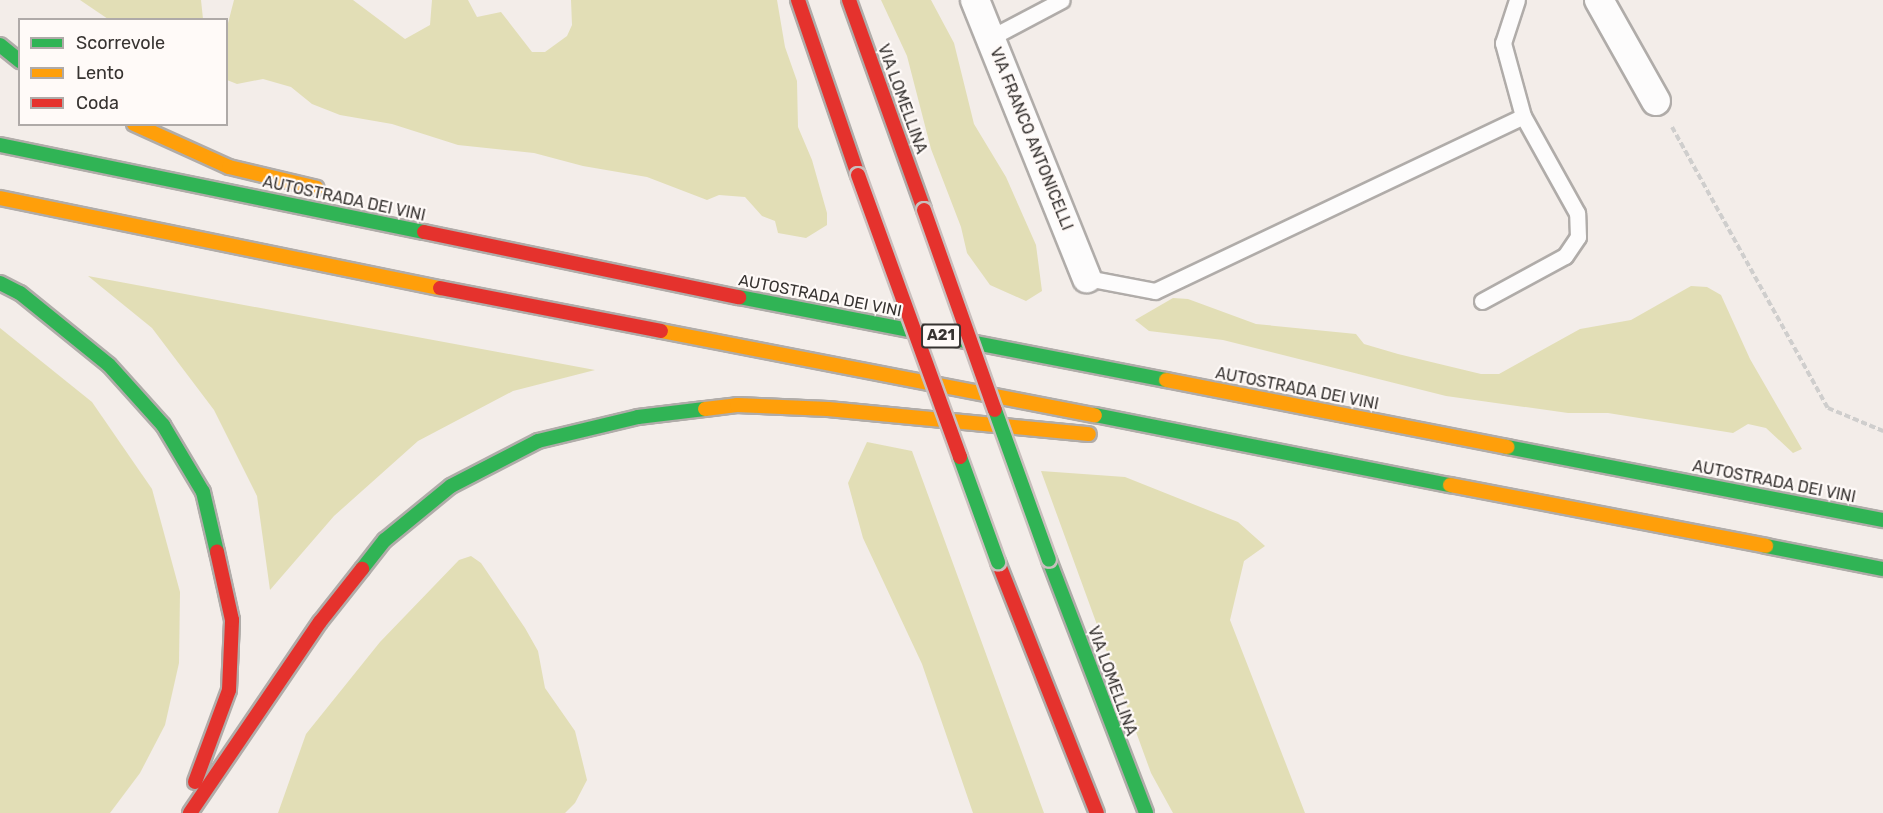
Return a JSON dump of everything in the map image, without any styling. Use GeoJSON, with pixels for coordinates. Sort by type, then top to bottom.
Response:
{"type":"FeatureCollection","features":[{"type":"Feature","properties":{"kind":"main road"},"geometry":{"type":"LineString","coordinates":[[798,0],[858,174],[998,562],[1097,813]]}},
{"type":"Feature","properties":{"kind":"main road","name":"VIA LOMELLINA"},"geometry":{"type":"LineString","coordinates":[[849,0],[1049,560],[1146,813]]}},
{"type":"Feature","properties":{"kind":"main road"},"geometry":{"type":"LineString","coordinates":[[0,45],[18,58]]}},
{"type":"Feature","properties":{"kind":"main road"},"geometry":{"type":"LineString","coordinates":[[138,126],[229,167],[330,191]]}},
{"type":"Feature","properties":{"kind":"main road","name":"AUTOSTRADA DEI VINI"},"geometry":{"type":"LineString","coordinates":[[0,145],[736,296],[1883,520]]}},
{"type":"Feature","properties":{"kind":"main road"},"geometry":{"type":"LineString","coordinates":[[0,198],[128,227],[1282,454],[1883,568]]}},
{"type":"Feature","properties":{"kind":"main road"},"geometry":{"type":"LineString","coordinates":[[639,261],[736,296]]}},
{"type":"Feature","properties":{"kind":"main road"},"geometry":{"type":"LineString","coordinates":[[0,283],[20,293],[109,365],[163,425],[202,492],[222,563],[232,621],[229,690],[182,813]]}},
{"type":"Feature","properties":{"kind":"main road"},"geometry":{"type":"LineString","coordinates":[[190,813],[320,622],[385,540],[452,486],[538,441],[638,417],[736,405],[828,409],[1107,436]]}},
{"type":"Feature","properties":{"kind":"main road"},"geometry":{"type":"LineString","coordinates":[[1142,440],[1282,454]]}},
{"type":"Feature","properties":{"kind":"street","name":"VIA FRANCO ANTONICELLI"},"geometry":{"type":"LineString","coordinates":[[975,0],[1087,278]]}},
{"type":"Feature","properties":{"kind":"street"},"geometry":{"type":"LineString","coordinates":[[1599,0],[1656,101]]}},
{"type":"Feature","properties":{"kind":"lane"},"geometry":{"type":"LineString","coordinates":[[990,38],[1062,0]]}},
{"type":"Feature","properties":{"kind":"lane"},"geometry":{"type":"LineString","coordinates":[[1482,301],[1565,256],[1578,237],[1577,213],[1523,116],[1503,43],[1516,0]]}},
{"type":"Feature","properties":{"kind":"lane"},"geometry":{"type":"LineString","coordinates":[[1087,278],[1155,291],[1523,116]]}},
{"type":"Feature","properties":{"kind":"path"},"geometry":{"type":"LineString","coordinates":[[1656,101],[1828,408],[1883,431]]}},
{"type":"Feature","properties":{"kind":"shaded area"},"geometry":{"type":"Polygon","coordinates":[[[80,0],[201,0],[203,18],[107,18],[80,0]]]}},
{"type":"Feature","properties":{"kind":"shaded area"},"geometry":{"type":"Polygon","coordinates":[[[234,0],[353,0],[405,39],[430,25],[432,0],[468,0],[477,17],[501,12],[532,52],[545,52],[567,36],[572,25],[571,0],[777,0],[785,47],[797,81],[798,127],[812,160],[827,213],[827,225],[806,238],[778,233],[775,221],[762,216],[745,197],[719,195],[707,200],[647,177],[583,166],[534,153],[458,145],[392,124],[340,115],[312,104],[291,87],[263,79],[237,84],[228,80],[228,23],[234,0]]]}},
{"type":"Feature","properties":{"kind":"shaded area"},"geometry":{"type":"Polygon","coordinates":[[[881,0],[931,0],[954,43],[974,124],[1006,177],[1036,245],[1042,291],[1026,301],[990,285],[967,253],[961,227],[931,149],[907,56],[881,0]]]}},
{"type":"Feature","properties":{"kind":"shaded area"},"geometry":{"type":"Polygon","coordinates":[[[88,276],[595,370],[513,391],[418,441],[334,516],[270,590],[257,496],[214,410],[152,328],[88,276]]]}},
{"type":"Feature","properties":{"kind":"shaded area"},"geometry":{"type":"Polygon","coordinates":[[[1691,286],[1707,287],[1721,295],[1750,359],[1802,449],[1793,453],[1766,428],[1748,424],[1733,433],[1608,413],[1568,413],[1446,396],[1223,340],[1149,331],[1135,320],[1173,298],[1188,299],[1256,324],[1356,334],[1364,344],[1398,354],[1481,374],[1499,374],[1580,329],[1631,320],[1691,286]]]}},
{"type":"Feature","properties":{"kind":"shaded area"},"geometry":{"type":"Polygon","coordinates":[[[0,328],[92,402],[152,489],[180,592],[179,663],[165,725],[140,773],[110,813],[0,813],[0,328]]]}},
{"type":"Feature","properties":{"kind":"shaded area"},"geometry":{"type":"Polygon","coordinates":[[[867,442],[912,451],[1044,813],[973,813],[922,664],[863,538],[848,483],[867,442]]]}},
{"type":"Feature","properties":{"kind":"shaded area"},"geometry":{"type":"Polygon","coordinates":[[[1041,471],[1125,477],[1238,522],[1265,546],[1244,561],[1230,620],[1305,813],[1173,813],[1151,773],[1041,471]]]}},
{"type":"Feature","properties":{"kind":"shaded area"},"geometry":{"type":"Polygon","coordinates":[[[471,556],[481,563],[525,628],[538,651],[545,688],[575,731],[587,780],[575,803],[565,813],[278,813],[306,734],[380,642],[459,560],[471,556]]]}},
{"type":"Feature","properties":{"kind":"traffic: fast"},"geometry":{"type":"LineString","coordinates":[[0,45],[18,59]]}},
{"type":"Feature","properties":{"kind":"traffic: fast"},"geometry":{"type":"LineString","coordinates":[[0,145],[424,232]]}},
{"type":"Feature","properties":{"kind":"traffic: fast"},"geometry":{"type":"LineString","coordinates":[[0,283],[20,293],[109,365],[163,425],[203,492],[217,552]]}},
{"type":"Feature","properties":{"kind":"traffic: fast"},"geometry":{"type":"LineString","coordinates":[[739,297],[1166,380]]}},
{"type":"Feature","properties":{"kind":"traffic: fast"},"geometry":{"type":"LineString","coordinates":[[362,569],[385,540],[451,486],[538,441],[638,417],[705,409]]}},
{"type":"Feature","properties":{"kind":"traffic: fast"},"geometry":{"type":"LineString","coordinates":[[995,410],[1049,560]]}},
{"type":"Feature","properties":{"kind":"traffic: fast"},"geometry":{"type":"LineString","coordinates":[[1095,415],[1450,485]]}},
{"type":"Feature","properties":{"kind":"traffic: fast"},"geometry":{"type":"LineString","coordinates":[[1507,447],[1883,520]]}},
{"type":"Feature","properties":{"kind":"traffic: fast"},"geometry":{"type":"LineString","coordinates":[[960,457],[998,562]]}},
{"type":"Feature","properties":{"kind":"traffic: fast"},"geometry":{"type":"LineString","coordinates":[[1766,546],[1883,569]]}},
{"type":"Feature","properties":{"kind":"traffic: fast"},"geometry":{"type":"LineString","coordinates":[[1049,560],[1146,813]]}},
{"type":"Feature","properties":{"kind":"traffic: slow"},"geometry":{"type":"LineString","coordinates":[[138,126],[229,167],[317,188]]}},
{"type":"Feature","properties":{"kind":"traffic: slow"},"geometry":{"type":"LineString","coordinates":[[0,198],[440,288]]}},
{"type":"Feature","properties":{"kind":"traffic: slow"},"geometry":{"type":"LineString","coordinates":[[661,331],[1095,415]]}},
{"type":"Feature","properties":{"kind":"traffic: slow"},"geometry":{"type":"LineString","coordinates":[[1166,380],[1507,447]]}},
{"type":"Feature","properties":{"kind":"traffic: slow"},"geometry":{"type":"LineString","coordinates":[[705,409],[737,405],[828,409],[1089,434]]}},
{"type":"Feature","properties":{"kind":"traffic: slow"},"geometry":{"type":"LineString","coordinates":[[1450,485],[1766,546]]}},
{"type":"Feature","properties":{"kind":"traffic: jam"},"geometry":{"type":"LineString","coordinates":[[798,0],[858,175]]}},
{"type":"Feature","properties":{"kind":"traffic: jam"},"geometry":{"type":"LineString","coordinates":[[849,0],[924,210]]}},
{"type":"Feature","properties":{"kind":"traffic: jam"},"geometry":{"type":"LineString","coordinates":[[858,175],[960,457]]}},
{"type":"Feature","properties":{"kind":"traffic: jam"},"geometry":{"type":"LineString","coordinates":[[924,210],[995,410]]}},
{"type":"Feature","properties":{"kind":"traffic: jam"},"geometry":{"type":"LineString","coordinates":[[424,232],[739,297]]}},
{"type":"Feature","properties":{"kind":"traffic: jam"},"geometry":{"type":"LineString","coordinates":[[440,288],[661,331]]}},
{"type":"Feature","properties":{"kind":"traffic: jam"},"geometry":{"type":"LineString","coordinates":[[195,782],[229,690],[232,620],[217,552]]}},
{"type":"Feature","properties":{"kind":"traffic: jam"},"geometry":{"type":"LineString","coordinates":[[998,562],[1097,813]]}},
{"type":"Feature","properties":{"kind":"traffic: jam"},"geometry":{"type":"LineString","coordinates":[[190,813],[320,622],[362,569]]}}]}
